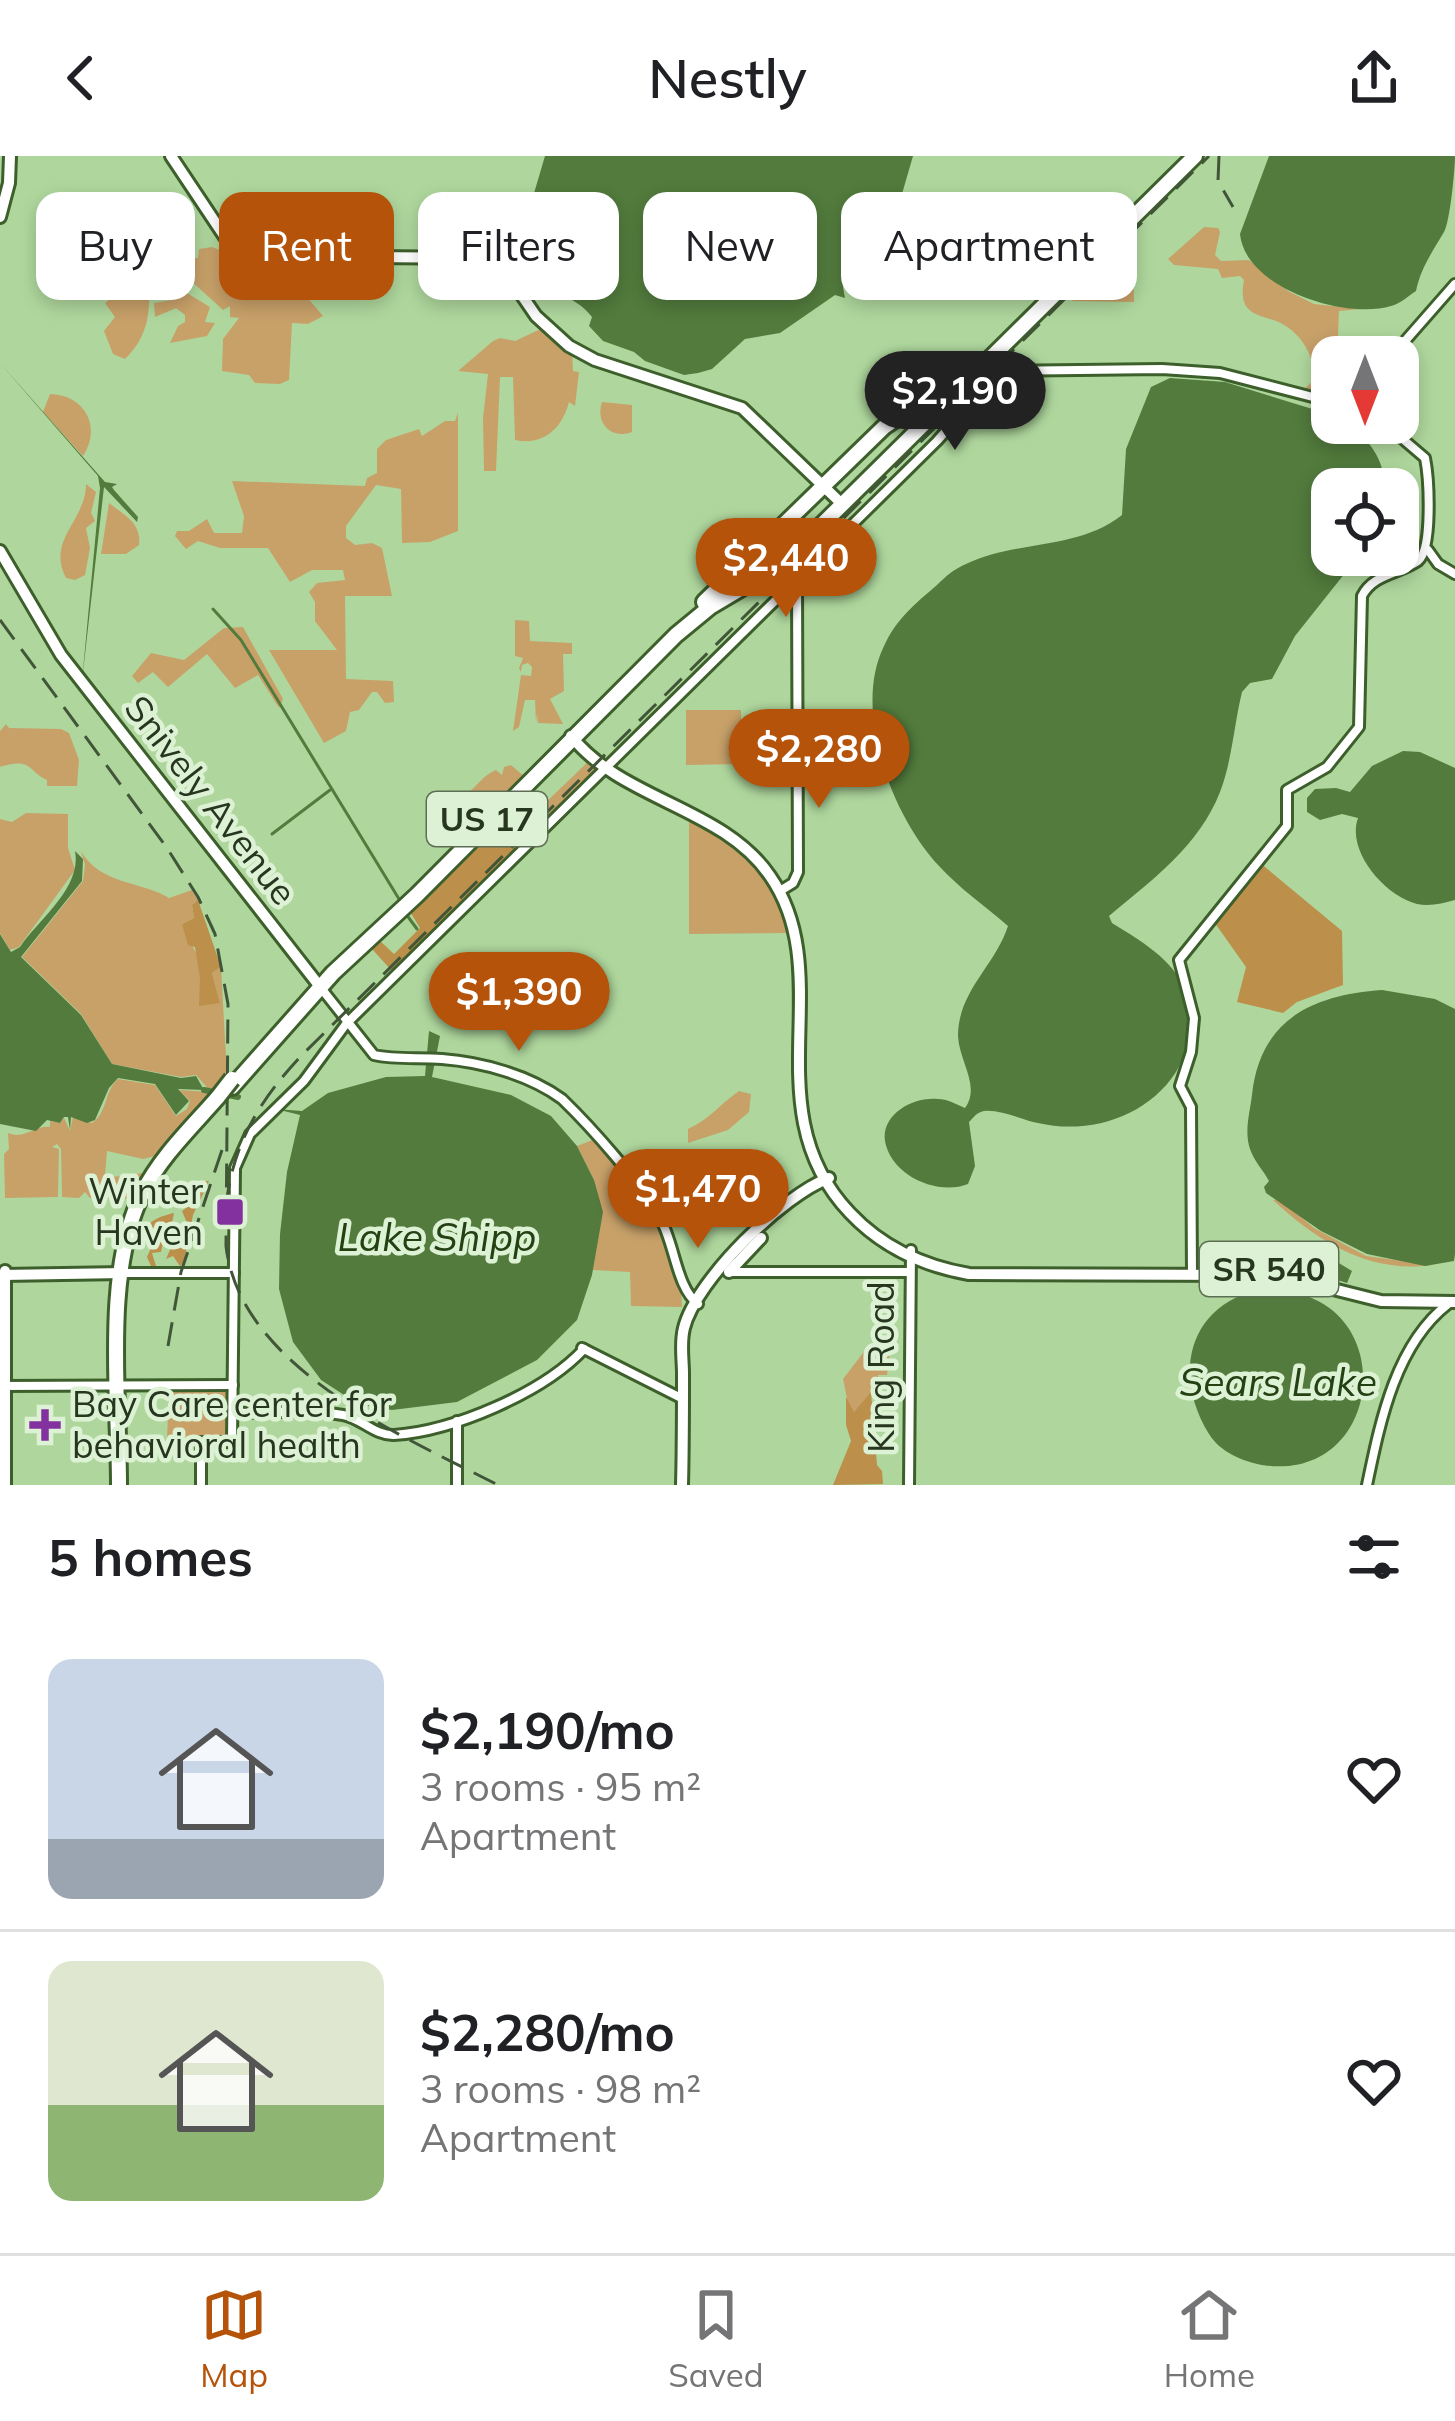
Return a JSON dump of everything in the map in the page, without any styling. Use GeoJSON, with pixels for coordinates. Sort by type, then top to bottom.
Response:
{"type":"FeatureCollection","features":[{"type":"Feature","properties":{"kind":"highway","name":"US 17"},"geometry":{"type":"LineString","coordinates":[[119,1485],[121,1273],[132,1219],[148,1182],[318,988],[646,660],[729,589],[782,564],[1189,159]]}},
{"type":"Feature","properties":{"kind":"highway","name":"US 17"},"geometry":{"type":"LineString","coordinates":[[729,589],[764,545],[890,422],[996,353]]}},
{"type":"Feature","properties":{"kind":"highway","name":"US 17"},"geometry":{"type":"LineString","coordinates":[[489,821],[573,738]]}},
{"type":"Feature","properties":{"kind":"main road"},"geometry":{"type":"LineString","coordinates":[[0,217],[10,156]]}},
{"type":"Feature","properties":{"kind":"main road"},"geometry":{"type":"LineString","coordinates":[[171,156],[241,256],[490,259],[503,268],[541,322],[582,354],[742,408],[843,505]]}},
{"type":"Feature","properties":{"kind":"main road","name":"Snively Avenue"},"geometry":{"type":"LineString","coordinates":[[0,550],[80,680],[318,988]]}},
{"type":"Feature","properties":{"kind":"main road","name":"SR 540"},"geometry":{"type":"LineString","coordinates":[[573,738],[651,788],[733,829],[762,854],[782,890],[804,949],[804,1082],[808,1116],[828,1180],[868,1221],[910,1253],[957,1272],[1052,1276],[1115,1269],[1192,1271],[1288,1278],[1367,1296],[1454,1301]]}},
{"type":"Feature","properties":{"kind":"main road"},"geometry":{"type":"LineString","coordinates":[[682,1485],[683,1356],[697,1304],[739,1250],[783,1206],[828,1180]]}},
{"type":"Feature","properties":{"kind":"main road"},"geometry":{"type":"LineString","coordinates":[[697,1304],[784,1214],[828,1180]]}},
{"type":"Feature","properties":{"kind":"main road"},"geometry":{"type":"LineString","coordinates":[[730,1271],[739,1250]]}},
{"type":"Feature","properties":{"kind":"main road","name":"SR 540"},"geometry":{"type":"LineString","coordinates":[[910,1253],[965,1267],[1192,1271]]}},
{"type":"Feature","properties":{"kind":"main road"},"geometry":{"type":"LineString","coordinates":[[1012,1276],[1034,1269]]}},
{"type":"Feature","properties":{"kind":"main road"},"geometry":{"type":"LineString","coordinates":[[7,1485],[4,1273],[121,1273]]}},
{"type":"Feature","properties":{"kind":"main road","name":"SR 540"},"geometry":{"type":"LineString","coordinates":[[1367,1296],[1454,1301]]}},
{"type":"Feature","properties":{"kind":"main road"},"geometry":{"type":"LineString","coordinates":[[1428,1302],[1436,1314]]}},
{"type":"Feature","properties":{"kind":"street"},"geometry":{"type":"LineString","coordinates":[[1409,336],[1455,284]]}},
{"type":"Feature","properties":{"kind":"street"},"geometry":{"type":"LineString","coordinates":[[201,1485],[201,1442],[232,1442],[230,1273],[236,1161],[250,1134],[304,1081],[346,1024],[877,500],[996,353],[1235,375],[1311,396]]}},
{"type":"Feature","properties":{"kind":"street"},"geometry":{"type":"LineString","coordinates":[[1407,444],[1426,461],[1427,548],[1440,565],[1455,574]]}},
{"type":"Feature","properties":{"kind":"street"},"geometry":{"type":"LineString","coordinates":[[843,505],[857,520]]}},
{"type":"Feature","properties":{"kind":"street"},"geometry":{"type":"LineString","coordinates":[[764,545],[796,579],[798,873],[782,890]]}},
{"type":"Feature","properties":{"kind":"street"},"geometry":{"type":"LineString","coordinates":[[1192,1271],[1191,1107],[1180,1084],[1191,1052],[1194,1013],[1179,960],[1287,826],[1288,790],[1327,767],[1358,730],[1362,596],[1370,583],[1414,563],[1427,548]]}},
{"type":"Feature","properties":{"kind":"street","name":"Snively Avenue"},"geometry":{"type":"LineString","coordinates":[[318,988],[374,1055],[500,1070],[565,1102],[658,1214],[676,1256],[683,1288],[697,1304]]}},
{"type":"Feature","properties":{"kind":"street","name":"King Road"},"geometry":{"type":"LineString","coordinates":[[909,1485],[910,1253]]}},
{"type":"Feature","properties":{"kind":"street"},"geometry":{"type":"LineString","coordinates":[[730,1271],[908,1272]]}},
{"type":"Feature","properties":{"kind":"street"},"geometry":{"type":"LineString","coordinates":[[121,1273],[230,1273]]}},
{"type":"Feature","properties":{"kind":"street"},"geometry":{"type":"LineString","coordinates":[[1369,1485],[1404,1360],[1436,1314],[1454,1301]]}},
{"type":"Feature","properties":{"kind":"street"},"geometry":{"type":"LineString","coordinates":[[1369,1485],[1407,1362],[1428,1328],[1454,1301]]}},
{"type":"Feature","properties":{"kind":"street"},"geometry":{"type":"LineString","coordinates":[[232,1413],[344,1415],[386,1435],[399,1434],[457,1421],[548,1379],[583,1348],[682,1399]]}},
{"type":"Feature","properties":{"kind":"street"},"geometry":{"type":"LineString","coordinates":[[5,1378],[119,1386],[233,1385]]}},
{"type":"Feature","properties":{"kind":"street"},"geometry":{"type":"LineString","coordinates":[[457,1421],[462,1451],[457,1485]]}},
{"type":"Feature","properties":{"kind":"shaded area"},"geometry":{"type":"Polygon","coordinates":[[[1204,227],[1218,228],[1215,255],[1221,261],[1249,260],[1288,291],[1314,304],[1360,309],[1339,311],[1338,336],[1311,336],[1311,362],[1290,329],[1248,308],[1240,276],[1222,278],[1218,269],[1174,265],[1168,259],[1204,227]]]}},
{"type":"Feature","properties":{"kind":"shaded area"},"geometry":{"type":"Polygon","coordinates":[[[199,249],[219,250],[219,300],[309,300],[323,316],[308,324],[292,323],[289,380],[255,383],[249,375],[222,371],[223,339],[239,318],[230,317],[230,306],[223,310],[195,284],[199,249]]]}},
{"type":"Feature","properties":{"kind":"shaded area"},"geometry":{"type":"Polygon","coordinates":[[[195,298],[210,307],[205,322],[215,323],[207,336],[170,343],[185,315],[176,308],[155,317],[154,303],[195,298]]]}},
{"type":"Feature","properties":{"kind":"shaded area"},"geometry":{"type":"Polygon","coordinates":[[[149,300],[140,340],[125,359],[113,354],[104,331],[115,317],[105,303],[149,300]]]}},
{"type":"Feature","properties":{"kind":"shaded area"},"geometry":{"type":"Polygon","coordinates":[[[1134,300],[1134,302],[1072,301],[1134,300]]]}},
{"type":"Feature","properties":{"kind":"shaded area"},"geometry":{"type":"Polygon","coordinates":[[[545,327],[572,350],[573,371],[579,372],[575,406],[569,402],[562,420],[543,438],[515,440],[513,377],[500,377],[496,471],[484,471],[488,374],[458,371],[493,341],[515,341],[545,327]]]}},
{"type":"Feature","properties":{"kind":"shaded area"},"geometry":{"type":"Polygon","coordinates":[[[50,394],[73,400],[87,414],[91,434],[83,456],[43,412],[50,394]]]}},
{"type":"Feature","properties":{"kind":"shaded area"},"geometry":{"type":"Polygon","coordinates":[[[602,402],[632,405],[632,432],[617,434],[606,428],[602,402]]]}},
{"type":"Feature","properties":{"kind":"shaded area"},"geometry":{"type":"Polygon","coordinates":[[[458,413],[458,531],[430,542],[402,543],[401,489],[376,485],[346,526],[346,538],[355,545],[372,543],[382,548],[392,596],[345,596],[346,679],[393,681],[394,702],[385,703],[372,692],[359,710],[350,712],[346,731],[324,743],[269,650],[337,650],[315,621],[315,602],[309,592],[317,583],[345,580],[343,570],[312,570],[290,582],[268,548],[220,548],[198,541],[186,549],[175,536],[177,531],[189,531],[207,519],[214,533],[242,533],[244,516],[232,481],[365,486],[367,478],[377,473],[377,449],[386,440],[419,429],[422,436],[445,421],[455,421],[458,413]]]}},
{"type":"Feature","properties":{"kind":"shaded area"},"geometry":{"type":"Polygon","coordinates":[[[86,484],[96,492],[91,513],[95,521],[86,528],[90,548],[85,575],[75,580],[66,578],[61,552],[86,484]]]}},
{"type":"Feature","properties":{"kind":"shaded area"},"geometry":{"type":"Polygon","coordinates":[[[109,503],[138,531],[139,545],[126,554],[101,554],[109,503]]]}},
{"type":"Feature","properties":{"kind":"shaded area"},"geometry":{"type":"Polygon","coordinates":[[[515,620],[529,621],[530,641],[572,643],[572,654],[563,654],[564,691],[550,699],[563,724],[538,723],[537,714],[536,723],[535,700],[525,700],[519,727],[513,731],[521,675],[531,676],[532,667],[528,663],[521,672],[519,668],[523,658],[515,656],[515,620]]]}},
{"type":"Feature","properties":{"kind":"shaded area"},"geometry":{"type":"Polygon","coordinates":[[[243,627],[283,699],[279,708],[258,675],[235,688],[207,654],[168,687],[153,672],[138,683],[132,676],[151,653],[184,660],[224,628],[243,627]]]}},
{"type":"Feature","properties":{"kind":"shaded area"},"geometry":{"type":"Polygon","coordinates":[[[686,710],[741,710],[742,764],[686,765],[686,710]]]}},
{"type":"Feature","properties":{"kind":"shaded area"},"geometry":{"type":"Polygon","coordinates":[[[6,724],[69,733],[79,760],[77,786],[47,786],[47,780],[24,764],[0,767],[0,731],[6,724]]]}},
{"type":"Feature","properties":{"kind":"shaded area"},"geometry":{"type":"Polygon","coordinates":[[[591,759],[604,768],[541,829],[541,807],[534,797],[543,805],[591,759]]]}},
{"type":"Feature","properties":{"kind":"shaded area"},"geometry":{"type":"Polygon","coordinates":[[[511,765],[525,777],[462,840],[451,800],[496,770],[502,775],[504,767],[511,765]]]}},
{"type":"Feature","properties":{"kind":"shaded area"},"geometry":{"type":"Polygon","coordinates":[[[527,791],[541,807],[540,828],[392,971],[372,949],[378,939],[394,954],[420,928],[409,910],[527,791]]]}},
{"type":"Feature","properties":{"kind":"shaded area"},"geometry":{"type":"Polygon","coordinates":[[[26,813],[68,814],[68,848],[75,870],[19,947],[10,950],[0,933],[0,819],[12,822],[26,813]]]}},
{"type":"Feature","properties":{"kind":"shaded area"},"geometry":{"type":"Polygon","coordinates":[[[689,818],[752,865],[775,895],[791,933],[689,934],[689,818]]]}},
{"type":"Feature","properties":{"kind":"shaded area"},"geometry":{"type":"Polygon","coordinates":[[[81,851],[110,876],[169,898],[192,890],[198,900],[192,905],[194,918],[182,924],[220,1003],[212,973],[221,967],[227,1075],[136,1199],[90,1198],[85,1192],[79,1198],[62,1197],[61,1149],[57,1144],[52,1147],[59,1149],[58,1197],[5,1198],[8,1133],[20,1135],[50,1127],[50,1121],[60,1123],[64,1118],[70,1131],[73,1117],[92,1123],[118,1079],[155,1085],[176,1116],[190,1101],[179,1090],[211,1092],[196,1075],[181,1077],[112,1064],[81,1014],[22,957],[83,881],[81,851]],[[107,1151],[105,1175],[150,1172],[158,1160],[155,1156],[143,1159],[107,1151]]]}},
{"type":"Feature","properties":{"kind":"shaded area"},"geometry":{"type":"Polygon","coordinates":[[[1259,862],[1342,931],[1343,985],[1297,1002],[1283,1013],[1237,1002],[1246,967],[1212,919],[1259,862]]]}},
{"type":"Feature","properties":{"kind":"shaded area"},"geometry":{"type":"Polygon","coordinates":[[[198,900],[221,967],[212,973],[220,1003],[199,1006],[195,947],[188,945],[182,924],[194,918],[192,905],[198,900]]]}},
{"type":"Feature","properties":{"kind":"shaded area"},"geometry":{"type":"Polygon","coordinates":[[[739,1091],[751,1094],[749,1112],[728,1130],[688,1143],[688,1129],[739,1091]]]}},
{"type":"Feature","properties":{"kind":"shaded area"},"geometry":{"type":"Polygon","coordinates":[[[595,1139],[655,1215],[674,1257],[682,1307],[631,1306],[630,1272],[593,1270],[594,1180],[577,1146],[595,1139]]]}},
{"type":"Feature","properties":{"kind":"shaded area"},"geometry":{"type":"Polygon","coordinates":[[[204,1181],[209,1181],[193,1215],[184,1262],[180,1266],[173,1256],[166,1259],[172,1245],[169,1238],[161,1252],[152,1253],[156,1266],[151,1266],[144,1230],[174,1213],[171,1228],[176,1232],[184,1229],[187,1223],[182,1211],[194,1202],[204,1181]]]}},
{"type":"Feature","properties":{"kind":"shaded area"},"geometry":{"type":"Polygon","coordinates":[[[1279,1199],[1314,1228],[1366,1256],[1432,1265],[1387,1264],[1345,1251],[1273,1200],[1279,1199]]]}},
{"type":"Feature","properties":{"kind":"shaded area"},"geometry":{"type":"Polygon","coordinates":[[[866,1349],[890,1353],[887,1375],[878,1375],[879,1386],[854,1412],[843,1379],[866,1349]]]}},
{"type":"Feature","properties":{"kind":"shaded area"},"geometry":{"type":"Polygon","coordinates":[[[169,1388],[230,1388],[230,1440],[167,1440],[169,1388]]]}},
{"type":"Feature","properties":{"kind":"shaded area"},"geometry":{"type":"Polygon","coordinates":[[[871,1392],[883,1484],[833,1485],[851,1441],[846,1397],[854,1412],[871,1392]]]}},
{"type":"Feature","properties":{"kind":"water"},"geometry":{"type":"Polygon","coordinates":[[[545,156],[913,156],[903,192],[841,192],[841,297],[835,295],[780,333],[745,339],[712,369],[684,375],[603,341],[589,326],[592,317],[572,300],[619,300],[619,192],[534,192],[545,156]]]}},
{"type":"Feature","properties":{"kind":"water"},"geometry":{"type":"Polygon","coordinates":[[[1269,156],[1455,156],[1446,226],[1416,291],[1391,306],[1349,308],[1300,296],[1259,270],[1240,234],[1269,156]]]}},
{"type":"Feature","properties":{"kind":"water"},"geometry":{"type":"Polygon","coordinates":[[[0,363],[105,482],[117,484],[112,487],[138,517],[137,522],[104,487],[82,681],[98,476],[0,363]]]}},
{"type":"Feature","properties":{"kind":"water"},"geometry":{"type":"Polygon","coordinates":[[[1170,378],[1225,382],[1311,409],[1311,444],[1369,444],[1382,468],[1311,468],[1311,576],[1343,576],[1295,636],[1272,679],[1250,683],[1242,692],[1224,780],[1200,829],[1173,861],[1109,916],[1164,960],[1185,991],[1188,1033],[1176,1072],[1149,1101],[1096,1124],[1057,1126],[997,1112],[979,1113],[969,1122],[975,1166],[968,1184],[930,1185],[896,1164],[885,1131],[894,1115],[919,1101],[941,1099],[965,1108],[971,1091],[959,1045],[960,1020],[970,992],[1008,926],[939,866],[906,820],[875,731],[875,672],[901,619],[954,570],[985,556],[1086,534],[1122,515],[1126,449],[1151,387],[1170,378]]]}},
{"type":"Feature","properties":{"kind":"water"},"geometry":{"type":"Polygon","coordinates":[[[1403,751],[1420,752],[1455,768],[1455,900],[1417,904],[1393,892],[1363,858],[1358,818],[1342,814],[1320,820],[1307,812],[1307,798],[1315,789],[1350,792],[1372,766],[1403,751]]]}},
{"type":"Feature","properties":{"kind":"water"},"geometry":{"type":"Polygon","coordinates":[[[75,851],[83,859],[82,881],[21,957],[81,1015],[112,1064],[181,1078],[196,1076],[204,1090],[178,1089],[189,1101],[176,1115],[155,1084],[118,1078],[95,1120],[87,1123],[71,1117],[70,1130],[68,1117],[60,1123],[47,1120],[36,1131],[0,1124],[0,934],[11,952],[20,947],[66,890],[75,851]]]}},
{"type":"Feature","properties":{"kind":"water"},"geometry":{"type":"Polygon","coordinates":[[[1382,990],[1435,999],[1455,1009],[1454,1261],[1425,1266],[1367,1254],[1321,1231],[1266,1193],[1269,1181],[1250,1149],[1248,1122],[1257,1069],[1278,1030],[1313,1005],[1382,990]]]}},
{"type":"Feature","properties":{"kind":"water","name":"Lake Shipp"},"geometry":{"type":"Polygon","coordinates":[[[429,1031],[440,1036],[432,1077],[511,1095],[551,1116],[577,1146],[603,1212],[592,1275],[577,1320],[537,1360],[457,1402],[392,1410],[358,1404],[321,1380],[293,1342],[279,1289],[280,1234],[300,1115],[276,1109],[302,1111],[328,1093],[386,1077],[425,1076],[429,1031]]]}},
{"type":"Feature","properties":{"kind":"water"},"geometry":{"type":"Polygon","coordinates":[[[1309,1245],[1352,1271],[1347,1283],[1305,1270],[1309,1245]]]}},
{"type":"Feature","properties":{"kind":"water","name":"Sears Lake"},"geometry":{"type":"Polygon","coordinates":[[[1250,1292],[1300,1294],[1335,1313],[1356,1343],[1363,1378],[1357,1414],[1337,1443],[1306,1462],[1262,1465],[1239,1458],[1214,1440],[1198,1413],[1190,1370],[1199,1332],[1211,1315],[1250,1292]]]}},
{"type":"Feature","properties":{"kind":"waterway"},"geometry":{"type":"LineString","coordinates":[[213,609],[241,640],[399,899]]}},
{"type":"Feature","properties":{"kind":"waterway"},"geometry":{"type":"LineString","coordinates":[[272,834],[330,790]]}},
{"type":"Feature","properties":{"kind":"waterway"},"geometry":{"type":"LineString","coordinates":[[406,914],[417,929]]}},
{"type":"Feature","properties":{"kind":"waterway"},"geometry":{"type":"LineString","coordinates":[[204,1090],[238,1097]]}},
{"type":"Feature","properties":{"kind":"waterway"},"geometry":{"type":"LineString","coordinates":[[358,1425],[363,1405]]}},
{"type":"Feature","properties":{"kind":"railway"},"geometry":{"type":"LineString","coordinates":[[226,1207],[234,1164],[250,1125],[301,1056],[1209,156]]}},
{"type":"Feature","properties":{"kind":"railway"},"geometry":{"type":"LineString","coordinates":[[1219,156],[1218,181],[1233,207]]}},
{"type":"Feature","properties":{"kind":"railway"},"geometry":{"type":"LineString","coordinates":[[0,620],[167,848],[215,934],[228,1004],[226,1246],[238,1289],[261,1328],[332,1393],[498,1485]]}},
{"type":"Feature","properties":{"kind":"railway"},"geometry":{"type":"LineString","coordinates":[[168,1346],[181,1272],[222,1150]]}},
{"type":"Feature","properties":{"kind":"place","name":"Winter Haven"},"geometry":{"type":"Point","coordinates":[230,1212]}},
{"type":"Feature","properties":{"kind":"place","name":"Bay Care center for behavioral health"},"geometry":{"type":"Point","coordinates":[45,1425]}}]}
